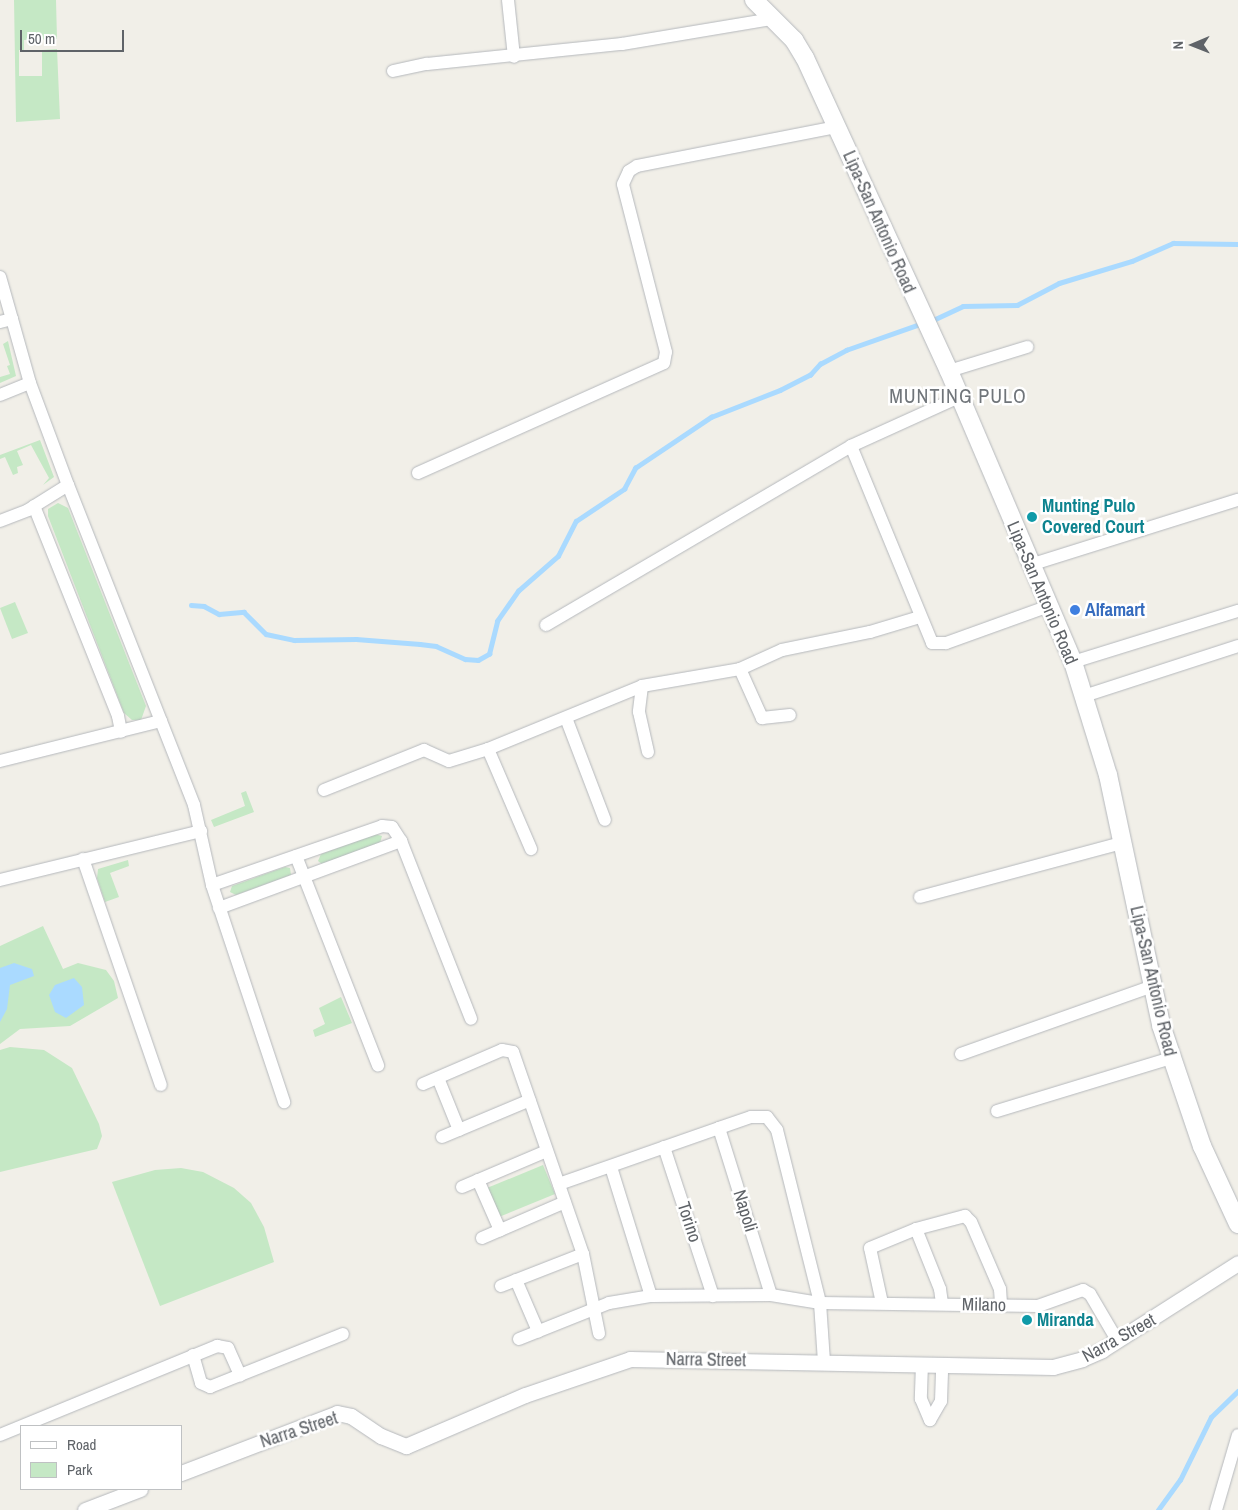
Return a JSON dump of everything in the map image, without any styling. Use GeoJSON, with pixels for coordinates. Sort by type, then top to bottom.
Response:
{"type":"FeatureCollection","features":[{"type":"Feature","properties":{"kind":"main road","name":"Lipa-San Antonio Road"},"geometry":{"type":"LineString","coordinates":[[757,1],[771,19],[800,49],[949,371],[1072,662],[1108,775],[1153,986],[1171,1058],[1202,1146],[1238,1224]]}},
{"type":"Feature","properties":{"kind":"street"},"geometry":{"type":"LineString","coordinates":[[508,0],[514,57]]}},
{"type":"Feature","properties":{"kind":"street"},"geometry":{"type":"LineString","coordinates":[[393,71],[427,64],[514,57],[672,37],[771,19]]}},
{"type":"Feature","properties":{"kind":"street"},"geometry":{"type":"LineString","coordinates":[[418,473],[664,364],[666,352],[623,184],[629,171],[637,166],[836,127]]}},
{"type":"Feature","properties":{"kind":"street"},"geometry":{"type":"LineString","coordinates":[[0,277],[6,320],[68,485],[161,721],[201,831],[212,886],[284,1102]]}},
{"type":"Feature","properties":{"kind":"street"},"geometry":{"type":"LineString","coordinates":[[949,371],[1027,347]]}},
{"type":"Feature","properties":{"kind":"street"},"geometry":{"type":"LineString","coordinates":[[0,395],[30,383]]}},
{"type":"Feature","properties":{"kind":"street"},"geometry":{"type":"LineString","coordinates":[[546,625],[851,446],[959,397]]}},
{"type":"Feature","properties":{"kind":"street"},"geometry":{"type":"LineString","coordinates":[[851,446],[932,643],[946,643],[1049,606]]}},
{"type":"Feature","properties":{"kind":"street"},"geometry":{"type":"LineString","coordinates":[[0,521],[34,506],[68,485]]}},
{"type":"Feature","properties":{"kind":"street"},"geometry":{"type":"LineString","coordinates":[[1030,565],[1238,500]]}},
{"type":"Feature","properties":{"kind":"street"},"geometry":{"type":"LineString","coordinates":[[34,506],[118,716],[121,732]]}},
{"type":"Feature","properties":{"kind":"street"},"geometry":{"type":"LineString","coordinates":[[1072,662],[1238,611]]}},
{"type":"Feature","properties":{"kind":"street"},"geometry":{"type":"LineString","coordinates":[[324,790],[424,750],[448,761],[488,749],[642,686],[740,670],[782,650],[870,632],[920,617]]}},
{"type":"Feature","properties":{"kind":"street"},"geometry":{"type":"LineString","coordinates":[[1084,696],[1238,646]]}},
{"type":"Feature","properties":{"kind":"street"},"geometry":{"type":"LineString","coordinates":[[740,670],[762,718],[790,715]]}},
{"type":"Feature","properties":{"kind":"street"},"geometry":{"type":"LineString","coordinates":[[642,686],[639,712],[648,752]]}},
{"type":"Feature","properties":{"kind":"street"},"geometry":{"type":"LineString","coordinates":[[566,718],[606,820]]}},
{"type":"Feature","properties":{"kind":"street"},"geometry":{"type":"LineString","coordinates":[[0,761],[161,721]]}},
{"type":"Feature","properties":{"kind":"street"},"geometry":{"type":"LineString","coordinates":[[488,749],[530,849]]}},
{"type":"Feature","properties":{"kind":"street"},"geometry":{"type":"LineString","coordinates":[[212,886],[382,826],[392,827],[401,841],[471,1019]]}},
{"type":"Feature","properties":{"kind":"street"},"geometry":{"type":"LineString","coordinates":[[0,880],[201,831]]}},
{"type":"Feature","properties":{"kind":"street"},"geometry":{"type":"LineString","coordinates":[[219,908],[401,841]]}},
{"type":"Feature","properties":{"kind":"street"},"geometry":{"type":"LineString","coordinates":[[920,897],[1122,843]]}},
{"type":"Feature","properties":{"kind":"street"},"geometry":{"type":"LineString","coordinates":[[296,856],[378,1065]]}},
{"type":"Feature","properties":{"kind":"street"},"geometry":{"type":"LineString","coordinates":[[82,859],[161,1085]]}},
{"type":"Feature","properties":{"kind":"street"},"geometry":{"type":"LineString","coordinates":[[961,1054],[1153,986]]}},
{"type":"Feature","properties":{"kind":"street"},"geometry":{"type":"LineString","coordinates":[[423,1084],[502,1050],[510,1050],[530,1100],[583,1254],[592,1310],[599,1333]]}},
{"type":"Feature","properties":{"kind":"street"},"geometry":{"type":"LineString","coordinates":[[997,1111],[1171,1058]]}},
{"type":"Feature","properties":{"kind":"street"},"geometry":{"type":"LineString","coordinates":[[438,1078],[459,1130]]}},
{"type":"Feature","properties":{"kind":"street"},"geometry":{"type":"LineString","coordinates":[[442,1137],[530,1100]]}},
{"type":"Feature","properties":{"kind":"street"},"geometry":{"type":"LineString","coordinates":[[559,1184],[719,1128],[760,1116],[772,1121],[820,1303],[824,1362]]}},
{"type":"Feature","properties":{"kind":"street","name":"Napoli"},"geometry":{"type":"LineString","coordinates":[[719,1128],[771,1295]]}},
{"type":"Feature","properties":{"kind":"street","name":"Torino"},"geometry":{"type":"LineString","coordinates":[[664,1147],[713,1296]]}},
{"type":"Feature","properties":{"kind":"street"},"geometry":{"type":"LineString","coordinates":[[462,1187],[547,1152]]}},
{"type":"Feature","properties":{"kind":"street"},"geometry":{"type":"LineString","coordinates":[[611,1167],[652,1296]]}},
{"type":"Feature","properties":{"kind":"street"},"geometry":{"type":"LineString","coordinates":[[478,1180],[500,1230]]}},
{"type":"Feature","properties":{"kind":"street"},"geometry":{"type":"LineString","coordinates":[[482,1238],[565,1202]]}},
{"type":"Feature","properties":{"kind":"street"},"geometry":{"type":"LineString","coordinates":[[882,1303],[870,1248],[916,1229],[965,1216],[972,1222],[1000,1289],[1001,1305]]}},
{"type":"Feature","properties":{"kind":"street"},"geometry":{"type":"LineString","coordinates":[[916,1229],[940,1289],[942,1304]]}},
{"type":"Feature","properties":{"kind":"street"},"geometry":{"type":"LineString","coordinates":[[501,1286],[583,1254]]}},
{"type":"Feature","properties":{"kind":"street","name":"Narra Street"},"geometry":{"type":"LineString","coordinates":[[182,1473],[337,1413],[351,1416],[381,1436],[406,1446],[525,1395],[630,1360],[1053,1367],[1082,1359],[1117,1340],[1238,1263]]}},
{"type":"Feature","properties":{"kind":"street"},"geometry":{"type":"LineString","coordinates":[[516,1280],[538,1331]]}},
{"type":"Feature","properties":{"kind":"street","name":"Milano"},"geometry":{"type":"LineString","coordinates":[[519,1339],[609,1303],[652,1296],[771,1295],[820,1303],[1038,1306],[1086,1290],[1117,1340]]}},
{"type":"Feature","properties":{"kind":"street"},"geometry":{"type":"LineString","coordinates":[[193,1355],[201,1383],[206,1386],[240,1375],[343,1334]]}},
{"type":"Feature","properties":{"kind":"street"},"geometry":{"type":"LineString","coordinates":[[24,1425],[217,1346],[228,1348],[240,1375]]}},
{"type":"Feature","properties":{"kind":"street"},"geometry":{"type":"LineString","coordinates":[[922,1364],[921,1399],[930,1420],[941,1401],[942,1364]]}},
{"type":"Feature","properties":{"kind":"street"},"geometry":{"type":"LineString","coordinates":[[0,1435],[20,1427]]}},
{"type":"Feature","properties":{"kind":"street"},"geometry":{"type":"LineString","coordinates":[[1216,1510],[1224,1490],[1238,1435]]}},
{"type":"Feature","properties":{"kind":"street"},"geometry":{"type":"LineString","coordinates":[[1224,1490],[1238,1485]]}},
{"type":"Feature","properties":{"kind":"street"},"geometry":{"type":"LineString","coordinates":[[85,1510],[137,1490]]}},
{"type":"Feature","properties":{"kind":"green space"},"geometry":{"type":"Polygon","coordinates":[[[14,0],[56,0],[57,39],[24,40],[24,50],[19,50],[19,76],[42,76],[42,50],[57,49],[60,119],[16,122],[14,0]]]}},
{"type":"Feature","properties":{"kind":"green space"},"geometry":{"type":"Polygon","coordinates":[[[8,341],[16,376],[0,383],[0,377],[10,374],[7,366],[10,365],[3,344],[8,341]]]}},
{"type":"Feature","properties":{"kind":"green space"},"geometry":{"type":"Polygon","coordinates":[[[40,440],[54,477],[43,485],[49,478],[31,445],[17,451],[23,465],[17,467],[18,473],[13,475],[5,457],[0,459],[0,455],[40,440]]]}},
{"type":"Feature","properties":{"kind":"green space"},"geometry":{"type":"Polygon","coordinates":[[[58,503],[68,508],[146,706],[141,720],[132,720],[124,713],[48,516],[48,509],[58,503]]]}},
{"type":"Feature","properties":{"kind":"green space"},"geometry":{"type":"Polygon","coordinates":[[[15,602],[28,633],[12,639],[0,608],[15,602]]]}},
{"type":"Feature","properties":{"kind":"green space"},"geometry":{"type":"Polygon","coordinates":[[[246,791],[254,812],[214,827],[211,820],[245,806],[241,793],[246,791]]]}},
{"type":"Feature","properties":{"kind":"green space"},"geometry":{"type":"Polygon","coordinates":[[[375,834],[382,836],[380,843],[322,864],[318,861],[321,854],[375,834]]]}},
{"type":"Feature","properties":{"kind":"green space"},"geometry":{"type":"Polygon","coordinates":[[[128,860],[129,866],[110,873],[119,897],[105,902],[97,878],[98,869],[128,860]]]}},
{"type":"Feature","properties":{"kind":"green space"},"geometry":{"type":"Polygon","coordinates":[[[285,867],[290,868],[291,875],[236,895],[230,892],[232,886],[285,867]]]}},
{"type":"Feature","properties":{"kind":"green space"},"geometry":{"type":"Polygon","coordinates":[[[43,926],[63,969],[78,963],[106,970],[114,981],[118,998],[70,1026],[20,1029],[0,1044],[0,946],[43,926]]]}},
{"type":"Feature","properties":{"kind":"green space"},"geometry":{"type":"Polygon","coordinates":[[[341,997],[352,1023],[315,1037],[313,1030],[325,1024],[319,1008],[341,997]]]}},
{"type":"Feature","properties":{"kind":"green space"},"geometry":{"type":"Polygon","coordinates":[[[10,1047],[44,1050],[72,1068],[99,1124],[102,1136],[97,1149],[0,1172],[0,1050],[10,1047]]]}},
{"type":"Feature","properties":{"kind":"green space"},"geometry":{"type":"Polygon","coordinates":[[[543,1165],[555,1194],[499,1217],[487,1188],[543,1165]]]}},
{"type":"Feature","properties":{"kind":"green space"},"geometry":{"type":"Polygon","coordinates":[[[181,1168],[203,1172],[234,1188],[251,1203],[264,1227],[274,1262],[160,1306],[112,1182],[155,1170],[181,1168]]]}},
{"type":"Feature","properties":{"kind":"water"},"geometry":{"type":"Polygon","coordinates":[[[14,963],[32,969],[34,976],[10,985],[7,1009],[0,1022],[0,968],[14,963]]]}},
{"type":"Feature","properties":{"kind":"water"},"geometry":{"type":"Polygon","coordinates":[[[74,978],[82,987],[84,1005],[66,1018],[55,1012],[49,995],[55,985],[74,978]]]}},
{"type":"Feature","properties":{"kind":"waterway"},"geometry":{"type":"LineString","coordinates":[[931,321],[963,306],[1017,305],[1059,283],[1132,261],[1173,243],[1238,244]]}},
{"type":"Feature","properties":{"kind":"waterway"},"geometry":{"type":"LineString","coordinates":[[191,605],[204,606],[219,614],[244,612],[266,634],[294,640],[356,639],[420,644],[436,646],[465,659],[478,660],[489,654],[497,621],[518,591],[558,556],[576,521],[624,489],[635,468],[711,417],[780,390],[810,375],[820,364],[846,350],[923,323]]}},
{"type":"Feature","properties":{"kind":"waterway"},"geometry":{"type":"LineString","coordinates":[[1158,1510],[1180,1480],[1211,1417],[1238,1391]]}},
{"type":"Feature","properties":{"kind":"place","name":"Munting Pulo Covered Court"},"geometry":{"type":"Point","coordinates":[1032,517]}},
{"type":"Feature","properties":{"kind":"place","name":"Alfamart"},"geometry":{"type":"Point","coordinates":[1075,610]}},
{"type":"Feature","properties":{"kind":"place","name":"Miranda"},"geometry":{"type":"Point","coordinates":[1027,1320]}},
{"type":"Feature","properties":{"kind":"district","name":"MUNTING PULO"},"geometry":{"type":"Point","coordinates":[958,395]}}]}
